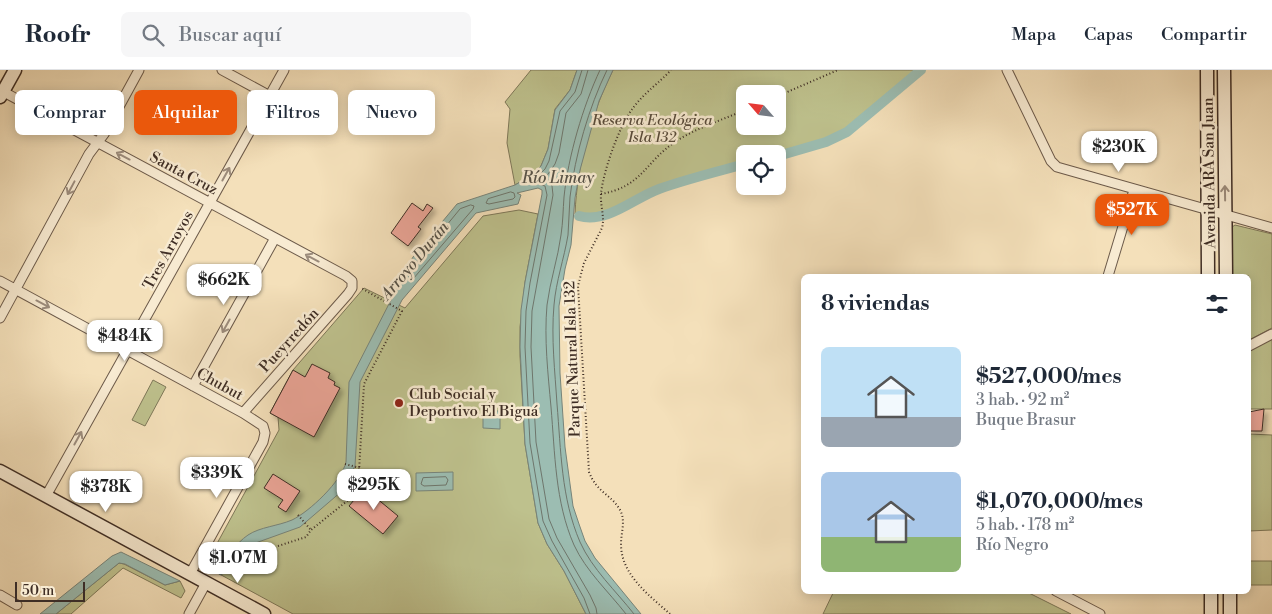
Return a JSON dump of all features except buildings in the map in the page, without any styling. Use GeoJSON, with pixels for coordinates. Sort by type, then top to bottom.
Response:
{"type":"FeatureCollection","features":[{"type":"Feature","properties":{"kind":"main road"},"geometry":{"type":"LineString","coordinates":[[1,93],[15,70]]}},
{"type":"Feature","properties":{"kind":"main road","name":"Avenida ARA San Juan"},"geometry":{"type":"LineString","coordinates":[[1206,70],[1208,274]]}},
{"type":"Feature","properties":{"kind":"main road","name":"Avenida ARA San Juan"},"geometry":{"type":"LineString","coordinates":[[1224,70],[1226,274]]}},
{"type":"Feature","properties":{"kind":"main road"},"geometry":{"type":"LineString","coordinates":[[0,471],[264,614]]}},
{"type":"Feature","properties":{"kind":"main road"},"geometry":{"type":"LineString","coordinates":[[1210,594],[1211,614]]}},
{"type":"Feature","properties":{"kind":"main road"},"geometry":{"type":"LineString","coordinates":[[1230,594],[1230,614]]}},
{"type":"Feature","properties":{"kind":"street"},"geometry":{"type":"LineString","coordinates":[[0,318],[89,154],[104,134],[139,70]]}},
{"type":"Feature","properties":{"kind":"street"},"geometry":{"type":"LineString","coordinates":[[222,70],[259,90]]}},
{"type":"Feature","properties":{"kind":"street","name":"Tres Arroyos"},"geometry":{"type":"LineString","coordinates":[[273,90],[284,70]]}},
{"type":"Feature","properties":{"kind":"street"},"geometry":{"type":"LineString","coordinates":[[1007,70],[1053,165],[1134,190],[1272,228]]}},
{"type":"Feature","properties":{"kind":"street","name":"Santa Cruz"},"geometry":{"type":"LineString","coordinates":[[1,93],[98,142],[346,276],[353,284]]}},
{"type":"Feature","properties":{"kind":"street","name":"Tres Arroyos"},"geometry":{"type":"LineString","coordinates":[[46,496],[248,135]]}},
{"type":"Feature","properties":{"kind":"street"},"geometry":{"type":"LineString","coordinates":[[1109,274],[1134,190]]}},
{"type":"Feature","properties":{"kind":"street"},"geometry":{"type":"LineString","coordinates":[[194,386],[275,238]]}},
{"type":"Feature","properties":{"kind":"street","name":"Chubut"},"geometry":{"type":"LineString","coordinates":[[0,281],[260,422],[265,429],[262,442],[190,574]]}},
{"type":"Feature","properties":{"kind":"street","name":"Pueyrredón"},"geometry":{"type":"LineString","coordinates":[[243,413],[348,294],[353,284]]}},
{"type":"Feature","properties":{"kind":"street"},"geometry":{"type":"LineString","coordinates":[[1251,345],[1272,334]]}},
{"type":"Feature","properties":{"kind":"street"},"geometry":{"type":"LineString","coordinates":[[189,614],[206,583]]}},
{"type":"Feature","properties":{"kind":"street"},"geometry":{"type":"LineString","coordinates":[[1062,594],[1100,614]]}},
{"type":"Feature","properties":{"kind":"street"},"geometry":{"type":"LineString","coordinates":[[0,595],[17,605]]}},
{"type":"Feature","properties":{"kind":"path","name":"Parque Natural Isla 132"},"geometry":{"type":"LineString","coordinates":[[670,614],[642,589],[629,572],[621,550],[624,519],[621,511],[599,489],[589,472],[578,286],[584,263],[604,224],[601,194],[604,179],[626,119],[643,96],[671,70]]}},
{"type":"Feature","properties":{"kind":"path"},"geometry":{"type":"LineString","coordinates":[[786,93],[838,70]]}},
{"type":"Feature","properties":{"kind":"path"},"geometry":{"type":"LineString","coordinates":[[601,194],[614,192],[627,186],[638,178],[663,151],[676,141],[736,114]]}},
{"type":"Feature","properties":{"kind":"path"},"geometry":{"type":"LineString","coordinates":[[278,546],[306,537],[311,530],[355,493],[359,484],[364,384],[402,311],[353,284]]}},
{"type":"Feature","properties":{"kind":"path"},"geometry":{"type":"LineString","coordinates":[[345,464],[360,468]]}},
{"type":"Feature","properties":{"kind":"path"},"geometry":{"type":"LineString","coordinates":[[298,515],[311,530]]}},
{"type":"Feature","properties":{"kind":"green space"},"geometry":{"type":"Polygon","coordinates":[[[531,70],[577,70],[570,90],[555,109],[548,149],[541,166],[532,175],[515,185],[507,143],[510,109],[505,102],[531,70]]]}},
{"type":"Feature","properties":{"kind":"green space","name":"Reserva Ecológica Isla 132"},"geometry":{"type":"Polygon","coordinates":[[[613,70],[921,70],[847,132],[826,142],[786,154],[786,145],[736,145],[736,167],[657,190],[615,211],[596,218],[584,218],[575,214],[576,196],[586,140],[598,104],[613,70]]]}},
{"type":"Feature","properties":{"kind":"green space","name":"Club Social y Deportivo El Biguá"},"geometry":{"type":"Polygon","coordinates":[[[519,210],[538,214],[525,282],[520,327],[520,356],[525,444],[538,523],[547,544],[564,571],[586,614],[293,614],[212,570],[208,560],[279,430],[278,417],[270,413],[293,370],[364,288],[405,308],[483,216],[519,210]]]}},
{"type":"Feature","properties":{"kind":"green space"},"geometry":{"type":"Polygon","coordinates":[[[1235,225],[1272,234],[1272,328],[1251,339],[1251,274],[1230,274],[1232,227],[1235,225]]]}},
{"type":"Feature","properties":{"kind":"green space"},"geometry":{"type":"Polygon","coordinates":[[[1272,338],[1272,409],[1251,409],[1251,350],[1272,338]]]}},
{"type":"Feature","properties":{"kind":"green space"},"geometry":{"type":"Polygon","coordinates":[[[153,380],[166,387],[145,426],[132,420],[153,380]]]}},
{"type":"Feature","properties":{"kind":"green space"},"geometry":{"type":"Polygon","coordinates":[[[1251,434],[1272,435],[1272,530],[1251,531],[1251,434]]]}},
{"type":"Feature","properties":{"kind":"green space"},"geometry":{"type":"Polygon","coordinates":[[[1251,561],[1272,561],[1272,585],[1251,585],[1251,561]]]}},
{"type":"Feature","properties":{"kind":"green space"},"geometry":{"type":"Polygon","coordinates":[[[119,563],[165,585],[180,581],[185,591],[181,598],[123,568],[71,614],[56,614],[119,563]]]}},
{"type":"Feature","properties":{"kind":"green space"},"geometry":{"type":"Polygon","coordinates":[[[833,594],[1031,594],[1071,614],[823,614],[833,594]]]}},
{"type":"Feature","properties":{"kind":"water","name":"Río Limay"},"geometry":{"type":"Polygon","coordinates":[[[577,70],[613,70],[599,101],[580,170],[575,198],[571,245],[559,306],[560,373],[565,447],[573,506],[585,541],[595,558],[641,614],[586,614],[564,571],[547,544],[538,523],[525,444],[520,347],[521,310],[525,282],[542,194],[542,190],[538,188],[517,193],[521,195],[518,204],[476,213],[402,300],[360,382],[355,466],[342,491],[300,527],[250,545],[230,568],[221,575],[212,570],[248,535],[299,516],[332,487],[346,462],[349,382],[413,257],[457,204],[515,185],[532,175],[541,166],[548,149],[555,110],[570,90],[577,70]]]}},
{"type":"Feature","properties":{"kind":"water"},"geometry":{"type":"Polygon","coordinates":[[[483,411],[500,411],[500,429],[483,428],[483,411]]]}},
{"type":"Feature","properties":{"kind":"water"},"geometry":{"type":"Polygon","coordinates":[[[453,472],[453,490],[416,491],[416,473],[453,472]]]}},
{"type":"Feature","properties":{"kind":"water"},"geometry":{"type":"Polygon","coordinates":[[[121,552],[180,581],[165,585],[125,564],[119,563],[56,614],[40,614],[112,556],[121,552]]]}},
{"type":"Feature","properties":{"kind":"waterway","name":"Arroyo Durán"},"geometry":{"type":"LineString","coordinates":[[786,154],[826,142],[847,132],[921,70]]}},
{"type":"Feature","properties":{"kind":"waterway","name":"Arroyo Durán"},"geometry":{"type":"LineString","coordinates":[[579,216],[589,218],[610,213],[659,189],[736,166]]}},
{"type":"Feature","properties":{"kind":"place","name":"Club Social y Deportivo El Biguá"},"geometry":{"type":"Point","coordinates":[399,403]}}]}
